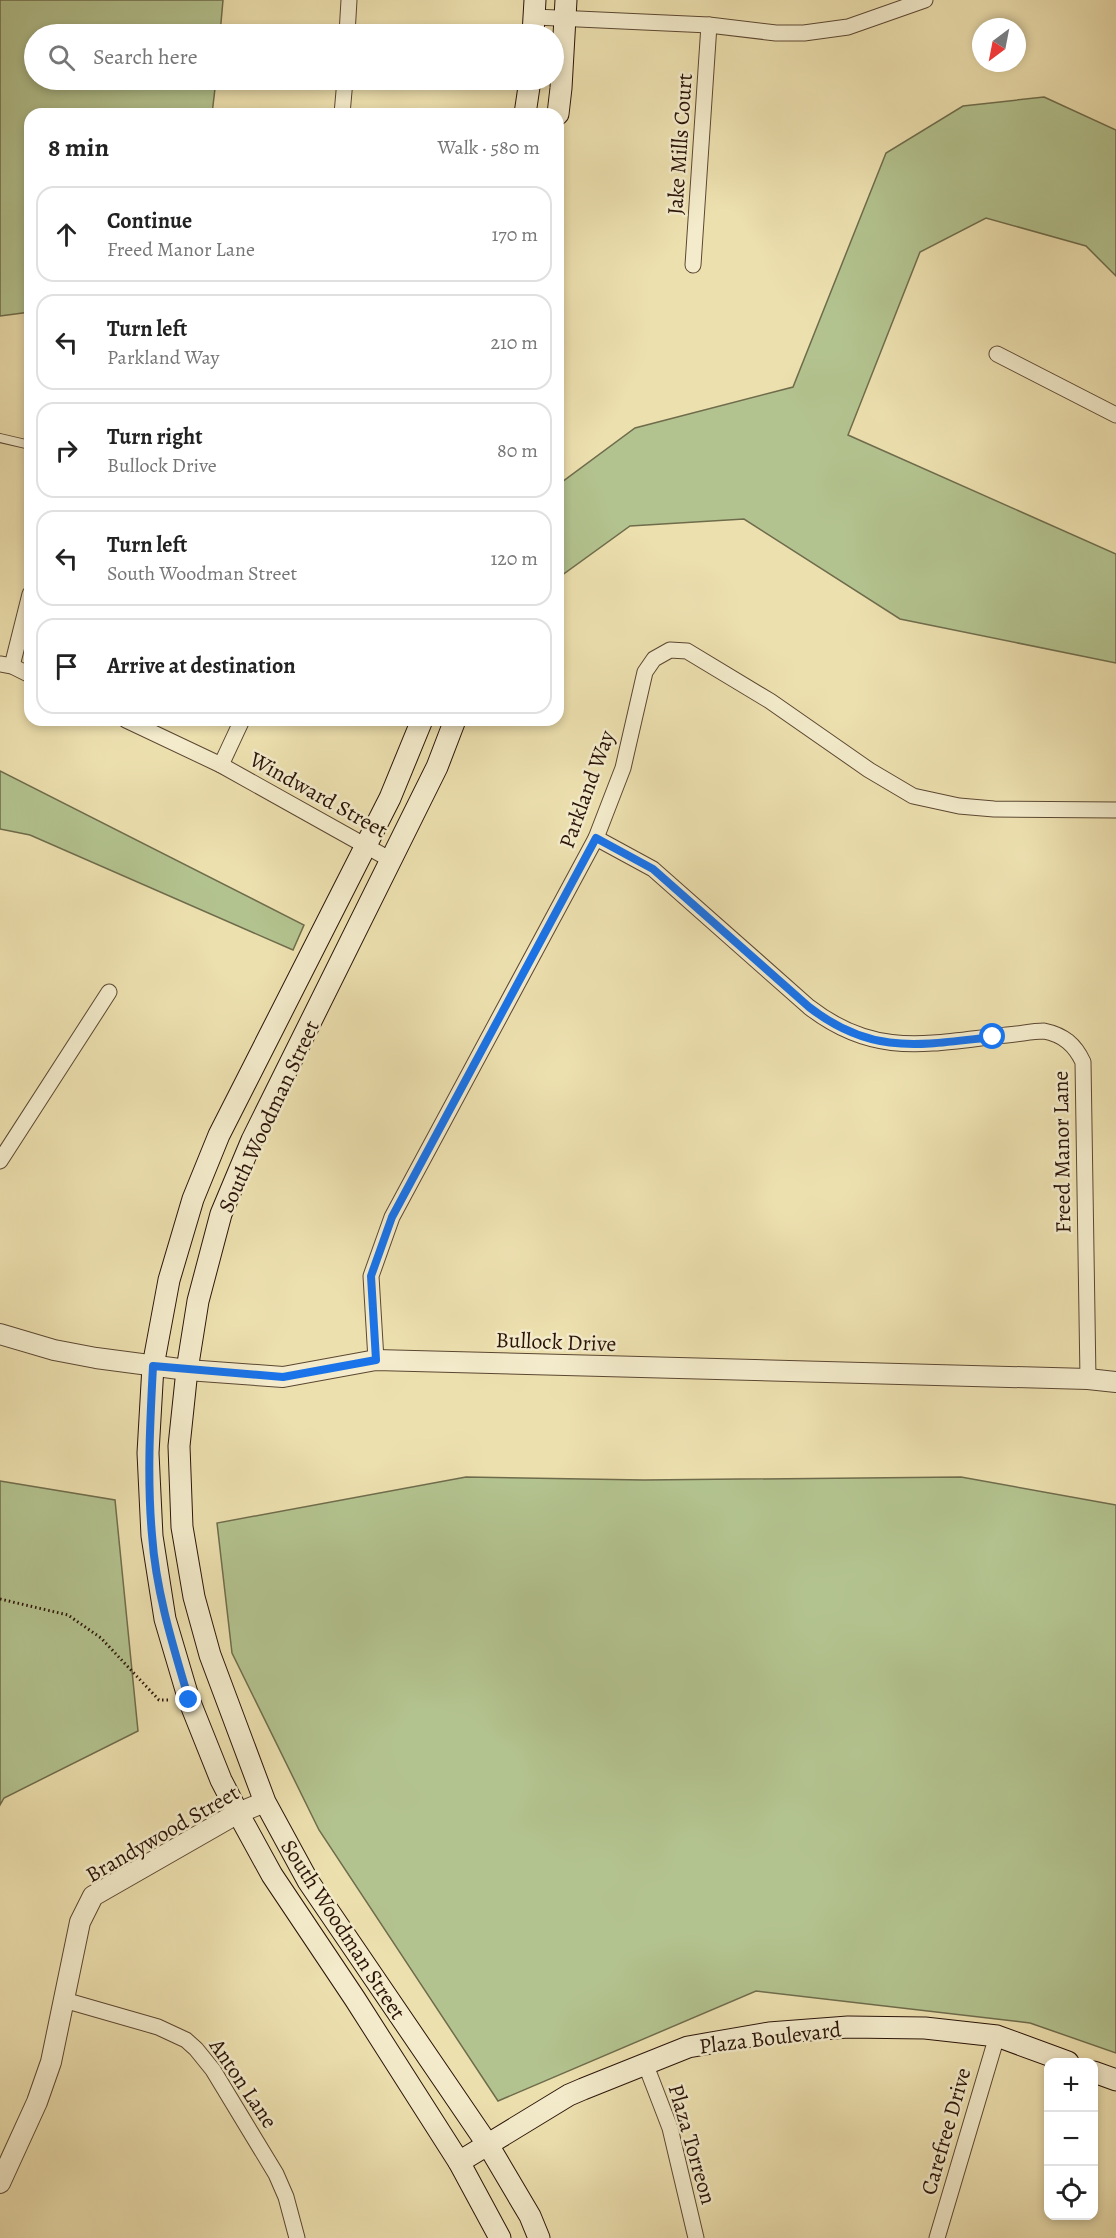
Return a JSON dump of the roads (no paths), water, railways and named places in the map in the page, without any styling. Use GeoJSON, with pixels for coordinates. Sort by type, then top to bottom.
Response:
{"type":"FeatureCollection","features":[{"type":"Feature","properties":{"kind":"main road"},"geometry":{"type":"LineString","coordinates":[[564,24],[565,9]]}},
{"type":"Feature","properties":{"kind":"main road"},"geometry":{"type":"LineString","coordinates":[[526,108],[529,90]]}},
{"type":"Feature","properties":{"kind":"main road"},"geometry":{"type":"LineString","coordinates":[[558,108],[560,90]]}},
{"type":"Feature","properties":{"kind":"main road","name":"South Woodman Street"},"geometry":{"type":"LineString","coordinates":[[420,726],[390,798],[219,1135],[193,1199],[170,1280],[153,1366],[148,1454],[152,1536],[165,1619],[189,1700],[221,1780],[272,1875],[355,1999],[459,2162],[500,2238]]}},
{"type":"Feature","properties":{"kind":"main road","name":"South Woodman Street"},"geometry":{"type":"LineString","coordinates":[[453,726],[437,767],[252,1140],[221,1214],[198,1301],[187,1370],[179,1446],[182,1527],[194,1597],[210,1655],[265,1802],[308,1881],[488,2145],[530,2216],[539,2238]]}},
{"type":"Feature","properties":{"kind":"main road","name":"Plaza Boulevard"},"geometry":{"type":"LineString","coordinates":[[459,2162],[569,2095],[688,2047],[769,2033],[848,2027],[925,2028],[997,2037],[1057,2058]]}},
{"type":"Feature","properties":{"kind":"main road"},"geometry":{"type":"LineString","coordinates":[[1098,2073],[1116,2080]]}},
{"type":"Feature","properties":{"kind":"street"},"geometry":{"type":"LineString","coordinates":[[348,24],[349,0]]}},
{"type":"Feature","properties":{"kind":"street"},"geometry":{"type":"LineString","coordinates":[[534,17],[565,9],[776,33],[804,33],[848,27],[925,0]]}},
{"type":"Feature","properties":{"kind":"street","name":"Jake Mills Court"},"geometry":{"type":"LineString","coordinates":[[693,265],[710,25]]}},
{"type":"Feature","properties":{"kind":"street"},"geometry":{"type":"LineString","coordinates":[[343,108],[344,90]]}},
{"type":"Feature","properties":{"kind":"street"},"geometry":{"type":"LineString","coordinates":[[997,354],[1116,415]]}},
{"type":"Feature","properties":{"kind":"street"},"geometry":{"type":"LineString","coordinates":[[24,612],[6,665],[24,672]]}},
{"type":"Feature","properties":{"kind":"street","name":"Parkland Way"},"geometry":{"type":"LineString","coordinates":[[376,1360],[371,1276],[392,1217],[596,838],[623,768],[645,672],[654,659],[670,650],[687,651],[752,690],[869,770],[913,796],[959,806],[994,809],[1116,810]]}},
{"type":"Feature","properties":{"kind":"street","name":"Windward Street"},"geometry":{"type":"LineString","coordinates":[[139,726],[221,765],[391,860]]}},
{"type":"Feature","properties":{"kind":"street"},"geometry":{"type":"LineString","coordinates":[[221,765],[239,726]]}},
{"type":"Feature","properties":{"kind":"street","name":"Freed Manor Lane"},"geometry":{"type":"LineString","coordinates":[[596,838],[653,869],[809,1007],[823,1018],[853,1034],[884,1043],[916,1045],[1044,1031],[1055,1034],[1072,1045],[1083,1062],[1088,1379]]}},
{"type":"Feature","properties":{"kind":"street"},"geometry":{"type":"LineString","coordinates":[[0,1161],[109,992]]}},
{"type":"Feature","properties":{"kind":"street","name":"Bullock Drive"},"geometry":{"type":"LineString","coordinates":[[0,1334],[54,1350],[153,1366],[283,1377],[376,1360],[1088,1379],[1116,1382]]}},
{"type":"Feature","properties":{"kind":"street","name":"Brandywood Street"},"geometry":{"type":"LineString","coordinates":[[0,2183],[8,2158],[37,2102],[51,2062],[80,1922],[93,1896],[238,1813],[265,1802]]}},
{"type":"Feature","properties":{"kind":"street","name":"Anton Lane"},"geometry":{"type":"LineString","coordinates":[[64,2000],[158,2027],[186,2040],[196,2049],[213,2070],[276,2174],[286,2197],[297,2238]]}},
{"type":"Feature","properties":{"kind":"street","name":"Carefree Drive"},"geometry":{"type":"LineString","coordinates":[[937,2238],[997,2037]]}},
{"type":"Feature","properties":{"kind":"street","name":"Plaza Torreon"},"geometry":{"type":"LineString","coordinates":[[645,2063],[670,2128],[696,2238]]}},
{"type":"Feature","properties":{"kind":"lane"},"geometry":{"type":"LineString","coordinates":[[0,438],[24,444]]}}]}
